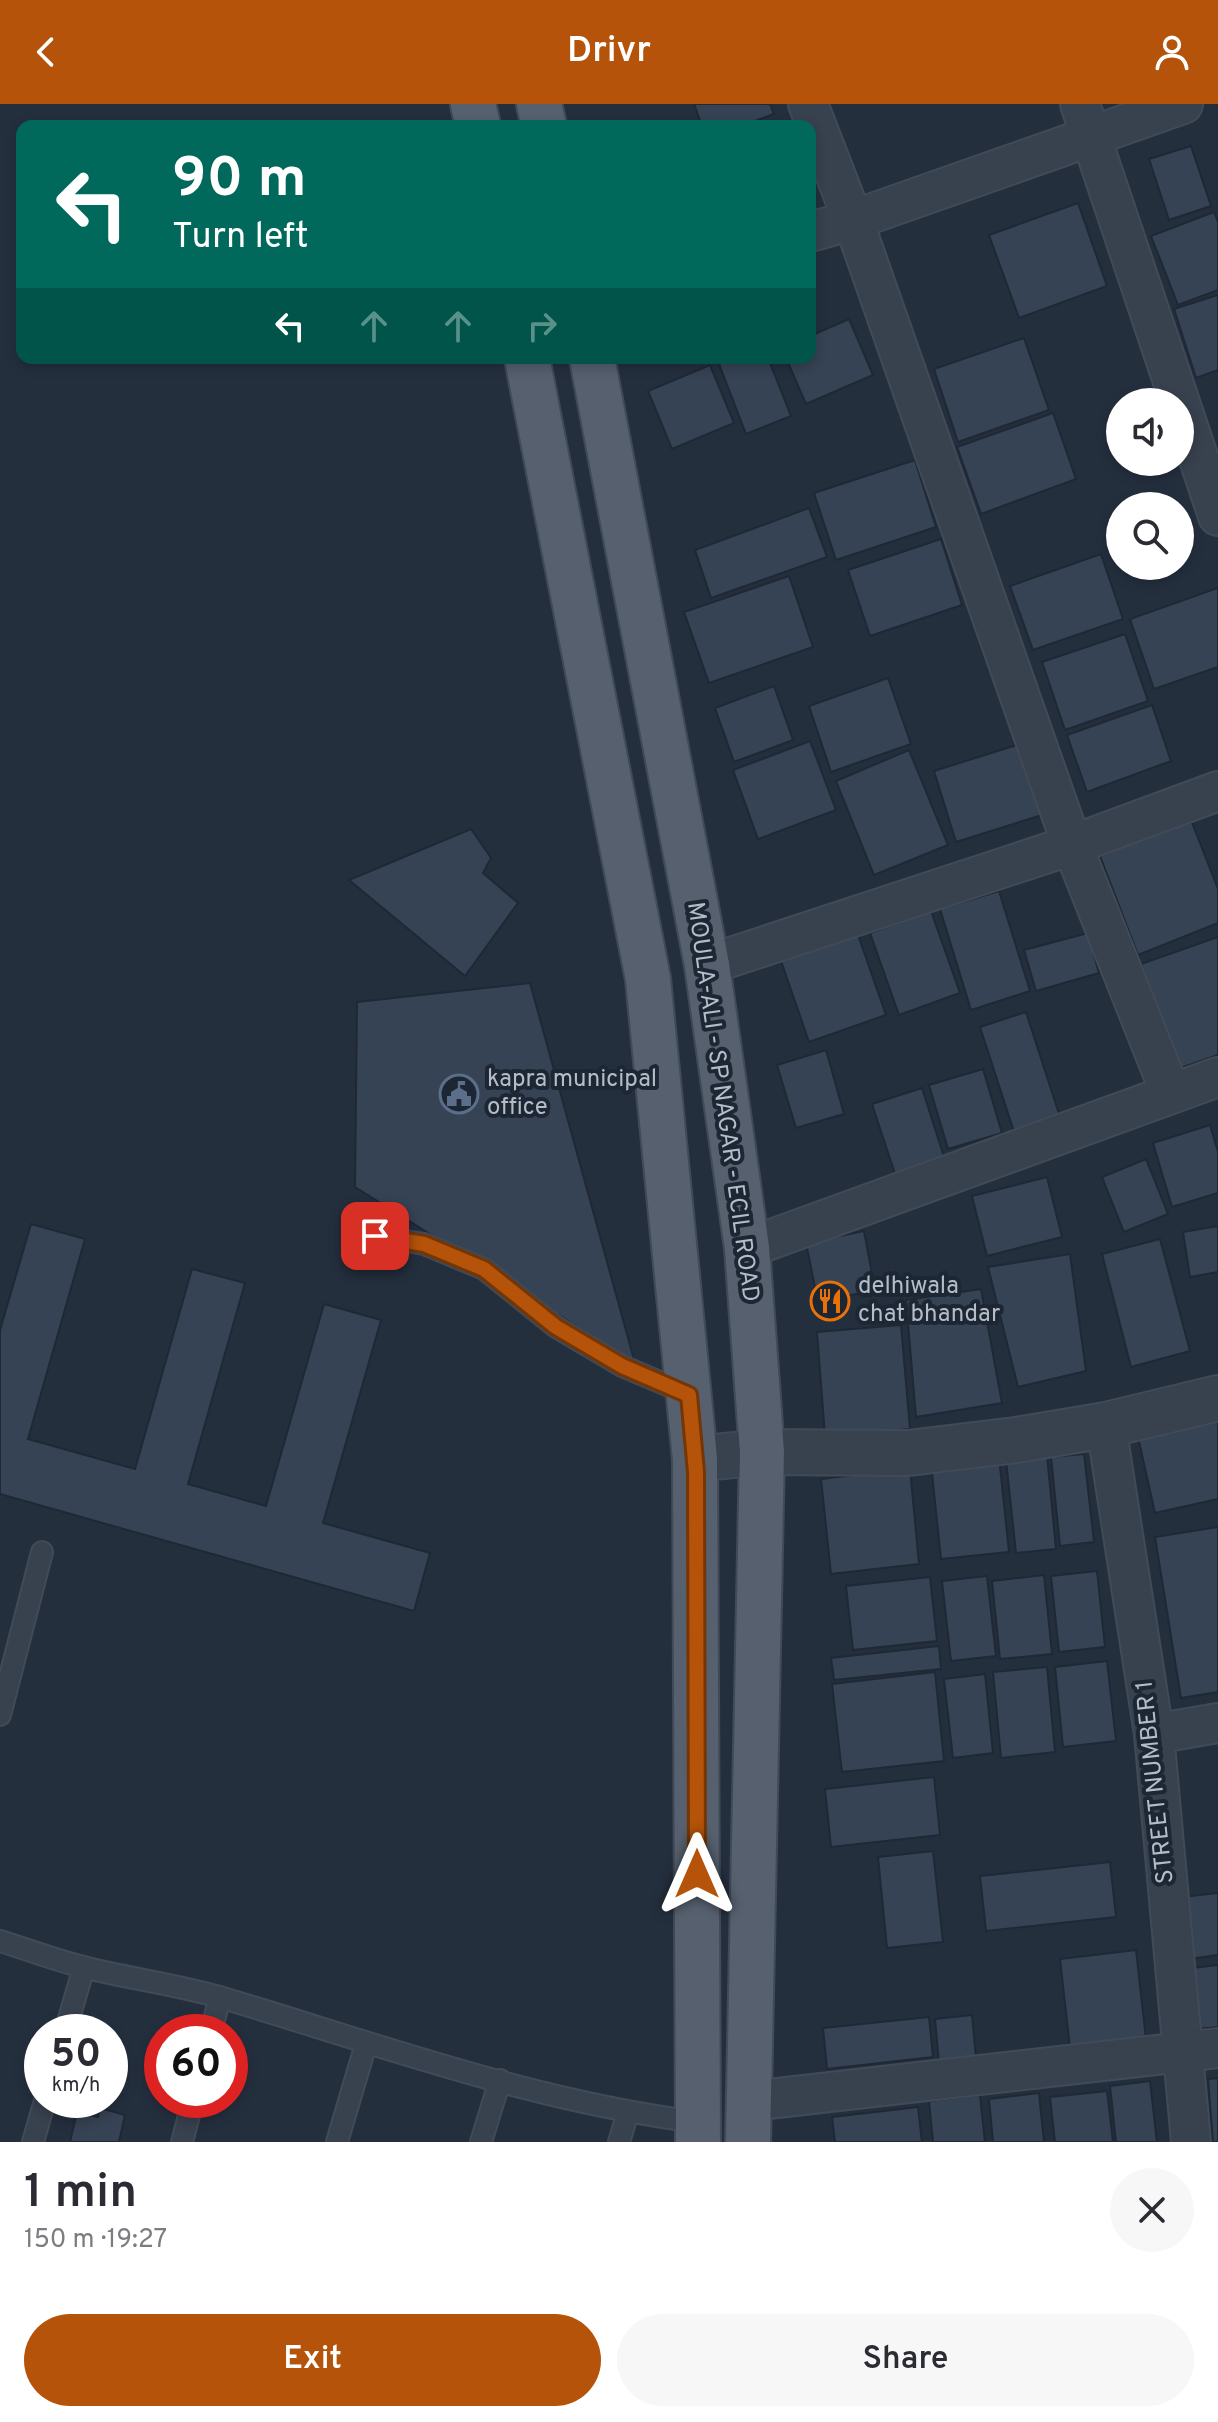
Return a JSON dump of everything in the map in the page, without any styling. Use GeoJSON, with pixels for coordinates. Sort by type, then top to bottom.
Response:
{"type":"FeatureCollection","features":[{"type":"Feature","properties":{"kind":"main road"},"geometry":{"type":"LineString","coordinates":[[528,364],[648,979],[689,1395],[695,1459],[698,2132]]}},
{"type":"Feature","properties":{"kind":"main road","name":"MOULA-ALI - SP NAGAR - ECIL ROAD"},"geometry":{"type":"LineString","coordinates":[[593,364],[707,965],[747,1248],[762,1452],[750,2121]]}},
{"type":"Feature","properties":{"kind":"street"},"geometry":{"type":"LineString","coordinates":[[816,230],[853,220],[1086,120],[1183,104]]}},
{"type":"Feature","properties":{"kind":"street"},"geometry":{"type":"LineString","coordinates":[[1086,120],[1218,516]]}},
{"type":"Feature","properties":{"kind":"street"},"geometry":{"type":"LineString","coordinates":[[816,125],[853,220],[1072,845],[1171,1094]]}},
{"type":"Feature","properties":{"kind":"street"},"geometry":{"type":"LineString","coordinates":[[707,965],[1072,845],[1218,791]]}},
{"type":"Feature","properties":{"kind":"street"},"geometry":{"type":"LineString","coordinates":[[747,1248],[1218,1077]]}},
{"type":"Feature","properties":{"kind":"street"},"geometry":{"type":"LineString","coordinates":[[695,1459],[762,1452],[908,1453],[1106,1425],[1218,1398]]}},
{"type":"Feature","properties":{"kind":"street","name":"STREET NUMBER 1"},"geometry":{"type":"LineString","coordinates":[[1106,1425],[1200,2051],[1191,2142]]}},
{"type":"Feature","properties":{"kind":"street"},"geometry":{"type":"LineString","coordinates":[[1154,1734],[1218,1723]]}},
{"type":"Feature","properties":{"kind":"street"},"geometry":{"type":"LineString","coordinates":[[750,2121],[1200,2051]]}},
{"type":"Feature","properties":{"kind":"lane"},"geometry":{"type":"LineString","coordinates":[[375,1236],[424,1244],[484,1269],[556,1327],[622,1366],[689,1395]]}},
{"type":"Feature","properties":{"kind":"lane"},"geometry":{"type":"LineString","coordinates":[[0,1715],[42,1552]]}},
{"type":"Feature","properties":{"kind":"lane"},"geometry":{"type":"LineString","coordinates":[[0,1941],[84,1967],[220,1997],[366,2044],[698,2132]]}},
{"type":"Feature","properties":{"kind":"lane"},"geometry":{"type":"LineString","coordinates":[[70,2014],[84,1967]]}},
{"type":"Feature","properties":{"kind":"lane"},"geometry":{"type":"LineString","coordinates":[[216,2014],[220,1997]]}},
{"type":"Feature","properties":{"kind":"lane"},"geometry":{"type":"LineString","coordinates":[[337,2142],[366,2044]]}},
{"type":"Feature","properties":{"kind":"lane"},"geometry":{"type":"LineString","coordinates":[[481,2142],[500,2080]]}},
{"type":"Feature","properties":{"kind":"lane"},"geometry":{"type":"LineString","coordinates":[[619,2142],[628,2112]]}},
{"type":"Feature","properties":{"kind":"lane"},"geometry":{"type":"LineString","coordinates":[[33,2142],[40,2118]]}},
{"type":"Feature","properties":{"kind":"lane"},"geometry":{"type":"LineString","coordinates":[[182,2142],[188,2118]]}},
{"type":"Feature","properties":{"kind":"building"},"geometry":{"type":"Polygon","coordinates":[[[694,104],[770,104],[774,114],[758,120],[700,120],[694,104]]]}},
{"type":"Feature","properties":{"kind":"building"},"geometry":{"type":"Polygon","coordinates":[[[1191,146],[1211,206],[1169,220],[1149,159],[1191,146]]]}},
{"type":"Feature","properties":{"kind":"building"},"geometry":{"type":"Polygon","coordinates":[[[1078,203],[1107,286],[1019,318],[989,235],[1078,203]]]}},
{"type":"Feature","properties":{"kind":"building"},"geometry":{"type":"Polygon","coordinates":[[[1214,212],[1218,222],[1218,290],[1178,305],[1151,236],[1214,212]]]}},
{"type":"Feature","properties":{"kind":"building"},"geometry":{"type":"Polygon","coordinates":[[[1218,295],[1218,370],[1196,378],[1174,309],[1218,295]]]}},
{"type":"Feature","properties":{"kind":"building"},"geometry":{"type":"Polygon","coordinates":[[[849,319],[873,375],[806,404],[789,364],[816,364],[816,333],[849,319]]]}},
{"type":"Feature","properties":{"kind":"building"},"geometry":{"type":"Polygon","coordinates":[[[1024,338],[1049,410],[958,442],[934,369],[1024,338]]]}},
{"type":"Feature","properties":{"kind":"building"},"geometry":{"type":"Polygon","coordinates":[[[719,364],[770,364],[791,416],[746,434],[719,364]]]}},
{"type":"Feature","properties":{"kind":"building"},"geometry":{"type":"Polygon","coordinates":[[[710,365],[734,423],[672,449],[648,391],[710,365]]]}},
{"type":"Feature","properties":{"kind":"building"},"geometry":{"type":"Polygon","coordinates":[[[1053,413],[1076,479],[981,514],[957,447],[1053,413]]]}},
{"type":"Feature","properties":{"kind":"building"},"geometry":{"type":"Polygon","coordinates":[[[915,460],[936,527],[836,560],[814,493],[915,460]]]}},
{"type":"Feature","properties":{"kind":"building"},"geometry":{"type":"Polygon","coordinates":[[[809,508],[827,557],[711,598],[695,550],[809,508]]]}},
{"type":"Feature","properties":{"kind":"building"},"geometry":{"type":"Polygon","coordinates":[[[941,539],[962,605],[870,636],[848,570],[941,539]]]}},
{"type":"Feature","properties":{"kind":"building"},"geometry":{"type":"Polygon","coordinates":[[[1101,554],[1106,580],[1110,580],[1123,619],[1033,650],[1010,586],[1101,554]]]}},
{"type":"Feature","properties":{"kind":"building"},"geometry":{"type":"Polygon","coordinates":[[[789,576],[813,647],[709,683],[684,612],[789,576]]]}},
{"type":"Feature","properties":{"kind":"building"},"geometry":{"type":"Polygon","coordinates":[[[1218,588],[1218,667],[1154,689],[1130,619],[1218,588]]]}},
{"type":"Feature","properties":{"kind":"building"},"geometry":{"type":"Polygon","coordinates":[[[1125,634],[1148,701],[1065,730],[1042,662],[1125,634]]]}},
{"type":"Feature","properties":{"kind":"building"},"geometry":{"type":"Polygon","coordinates":[[[888,678],[911,744],[831,772],[809,706],[888,678]]]}},
{"type":"Feature","properties":{"kind":"building"},"geometry":{"type":"Polygon","coordinates":[[[774,686],[793,740],[734,762],[715,708],[774,686]]]}},
{"type":"Feature","properties":{"kind":"building"},"geometry":{"type":"Polygon","coordinates":[[[1152,705],[1171,761],[1087,792],[1067,735],[1152,705]]]}},
{"type":"Feature","properties":{"kind":"building"},"geometry":{"type":"Polygon","coordinates":[[[810,741],[836,810],[758,839],[733,770],[810,741]]]}},
{"type":"Feature","properties":{"kind":"building"},"geometry":{"type":"Polygon","coordinates":[[[1020,744],[1042,815],[956,842],[934,771],[1020,744]]]}},
{"type":"Feature","properties":{"kind":"building"},"geometry":{"type":"Polygon","coordinates":[[[909,750],[948,845],[874,875],[836,781],[909,750]]]}},
{"type":"Feature","properties":{"kind":"building"},"geometry":{"type":"Polygon","coordinates":[[[1191,820],[1218,889],[1218,923],[1138,955],[1100,856],[1191,820]]]}},
{"type":"Feature","properties":{"kind":"building"},"geometry":{"type":"Polygon","coordinates":[[[471,829],[491,858],[483,873],[518,903],[465,976],[349,880],[471,829]]]}},
{"type":"Feature","properties":{"kind":"building"},"geometry":{"type":"Polygon","coordinates":[[[999,891],[1030,991],[971,1010],[940,909],[999,891]]]}},
{"type":"Feature","properties":{"kind":"building"},"geometry":{"type":"Polygon","coordinates":[[[931,911],[960,993],[899,1015],[870,933],[931,911]]]}},
{"type":"Feature","properties":{"kind":"building"},"geometry":{"type":"Polygon","coordinates":[[[857,932],[886,1015],[809,1042],[780,958],[857,932]]]}},
{"type":"Feature","properties":{"kind":"building"},"geometry":{"type":"Polygon","coordinates":[[[1088,933],[1099,973],[1036,991],[1024,950],[1088,933]]]}},
{"type":"Feature","properties":{"kind":"building"},"geometry":{"type":"Polygon","coordinates":[[[1218,937],[1218,1055],[1178,1069],[1141,964],[1218,937]]]}},
{"type":"Feature","properties":{"kind":"building","name":"kapra municipal office"},"geometry":{"type":"Polygon","coordinates":[[[530,983],[635,1363],[355,1187],[357,1002],[530,983]]]}},
{"type":"Feature","properties":{"kind":"building"},"geometry":{"type":"Polygon","coordinates":[[[1026,1012],[1062,1123],[1016,1138],[980,1027],[1026,1012]]]}},
{"type":"Feature","properties":{"kind":"building"},"geometry":{"type":"Polygon","coordinates":[[[826,1050],[844,1114],[796,1128],[777,1065],[826,1050]]]}},
{"type":"Feature","properties":{"kind":"building"},"geometry":{"type":"Polygon","coordinates":[[[983,1069],[1002,1133],[948,1149],[929,1085],[983,1069]]]}},
{"type":"Feature","properties":{"kind":"building"},"geometry":{"type":"Polygon","coordinates":[[[922,1088],[945,1160],[896,1177],[872,1104],[922,1088]]]}},
{"type":"Feature","properties":{"kind":"building"},"geometry":{"type":"Polygon","coordinates":[[[1210,1125],[1218,1152],[1218,1193],[1172,1207],[1153,1143],[1210,1125]]]}},
{"type":"Feature","properties":{"kind":"building"},"geometry":{"type":"Polygon","coordinates":[[[1146,1159],[1168,1214],[1124,1232],[1102,1177],[1146,1159]]]}},
{"type":"Feature","properties":{"kind":"building"},"geometry":{"type":"Polygon","coordinates":[[[1047,1177],[1062,1237],[987,1256],[972,1196],[1047,1177]]]}},
{"type":"Feature","properties":{"kind":"building"},"geometry":{"type":"Polygon","coordinates":[[[31,1224],[85,1239],[28,1439],[135,1469],[192,1269],[245,1283],[188,1484],[266,1506],[324,1304],[381,1320],[323,1523],[430,1553],[414,1611],[0,1494],[0,1330],[31,1224]]]}},
{"type":"Feature","properties":{"kind":"building"},"geometry":{"type":"Polygon","coordinates":[[[1218,1226],[1218,1272],[1190,1277],[1183,1232],[1218,1226]]]}},
{"type":"Feature","properties":{"kind":"building"},"geometry":{"type":"Polygon","coordinates":[[[864,1231],[875,1290],[818,1302],[806,1243],[864,1231]]]}},
{"type":"Feature","properties":{"kind":"building"},"geometry":{"type":"Polygon","coordinates":[[[1160,1239],[1190,1351],[1131,1367],[1102,1254],[1160,1239]]]}},
{"type":"Feature","properties":{"kind":"building"},"geometry":{"type":"Polygon","coordinates":[[[1070,1254],[1086,1371],[1018,1387],[988,1267],[1070,1254]]]}},
{"type":"Feature","properties":{"kind":"building"},"geometry":{"type":"Polygon","coordinates":[[[981,1289],[1002,1403],[916,1417],[906,1300],[981,1289]]]}},
{"type":"Feature","properties":{"kind":"building"},"geometry":{"type":"Polygon","coordinates":[[[901,1325],[910,1429],[825,1436],[817,1332],[901,1325]]]}},
{"type":"Feature","properties":{"kind":"building"},"geometry":{"type":"Polygon","coordinates":[[[1218,1420],[1218,1499],[1155,1513],[1138,1437],[1218,1420]]]}},
{"type":"Feature","properties":{"kind":"building"},"geometry":{"type":"Polygon","coordinates":[[[1084,1454],[1094,1542],[1060,1546],[1051,1457],[1084,1454]]]}},
{"type":"Feature","properties":{"kind":"building"},"geometry":{"type":"Polygon","coordinates":[[[1047,1455],[1056,1549],[1016,1553],[1006,1460],[1047,1455]]]}},
{"type":"Feature","properties":{"kind":"building"},"geometry":{"type":"Polygon","coordinates":[[[999,1457],[1009,1552],[941,1559],[931,1464],[999,1457]]]}},
{"type":"Feature","properties":{"kind":"building"},"geometry":{"type":"Polygon","coordinates":[[[910,1468],[919,1564],[831,1574],[821,1479],[910,1468]]]}},
{"type":"Feature","properties":{"kind":"building"},"geometry":{"type":"Polygon","coordinates":[[[1218,1527],[1218,1692],[1181,1698],[1155,1537],[1218,1527]]]}},
{"type":"Feature","properties":{"kind":"building"},"geometry":{"type":"Polygon","coordinates":[[[1097,1571],[1105,1647],[1059,1652],[1051,1576],[1097,1571]]]}},
{"type":"Feature","properties":{"kind":"building"},"geometry":{"type":"Polygon","coordinates":[[[1044,1575],[1052,1654],[1000,1659],[992,1581],[1044,1575]]]}},
{"type":"Feature","properties":{"kind":"building"},"geometry":{"type":"Polygon","coordinates":[[[987,1576],[996,1656],[951,1661],[942,1581],[987,1576]]]}},
{"type":"Feature","properties":{"kind":"building"},"geometry":{"type":"Polygon","coordinates":[[[930,1577],[937,1641],[853,1650],[846,1586],[930,1577]]]}},
{"type":"Feature","properties":{"kind":"building"},"geometry":{"type":"Polygon","coordinates":[[[939,1646],[941,1669],[834,1680],[831,1658],[939,1646]]]}},
{"type":"Feature","properties":{"kind":"building"},"geometry":{"type":"Polygon","coordinates":[[[1107,1661],[1116,1741],[1063,1747],[1055,1667],[1107,1661]]]}},
{"type":"Feature","properties":{"kind":"building"},"geometry":{"type":"Polygon","coordinates":[[[1047,1667],[1055,1752],[1001,1758],[993,1672],[1047,1667]]]}},
{"type":"Feature","properties":{"kind":"building"},"geometry":{"type":"Polygon","coordinates":[[[935,1672],[944,1761],[842,1772],[832,1684],[935,1672]]]}},
{"type":"Feature","properties":{"kind":"building"},"geometry":{"type":"Polygon","coordinates":[[[985,1674],[993,1753],[953,1758],[944,1679],[985,1674]]]}},
{"type":"Feature","properties":{"kind":"building"},"geometry":{"type":"Polygon","coordinates":[[[934,1777],[940,1835],[831,1847],[825,1789],[934,1777]]]}},
{"type":"Feature","properties":{"kind":"building"},"geometry":{"type":"Polygon","coordinates":[[[933,1851],[943,1942],[887,1948],[878,1857],[933,1851]]]}},
{"type":"Feature","properties":{"kind":"building"},"geometry":{"type":"Polygon","coordinates":[[[1110,1862],[1116,1917],[986,1931],[980,1876],[1110,1862]]]}},
{"type":"Feature","properties":{"kind":"building"},"geometry":{"type":"Polygon","coordinates":[[[1218,1893],[1218,1955],[1189,1959],[1182,1897],[1218,1893]]]}},
{"type":"Feature","properties":{"kind":"building"},"geometry":{"type":"Polygon","coordinates":[[[1136,1950],[1146,2039],[1070,2048],[1060,1959],[1136,1950]]]}},
{"type":"Feature","properties":{"kind":"building"},"geometry":{"type":"Polygon","coordinates":[[[1218,1965],[1218,2027],[1198,2029],[1192,1968],[1218,1965]]]}},
{"type":"Feature","properties":{"kind":"building"},"geometry":{"type":"Polygon","coordinates":[[[972,2015],[976,2058],[939,2063],[935,2019],[972,2015]]]}},
{"type":"Feature","properties":{"kind":"building"},"geometry":{"type":"Polygon","coordinates":[[[929,2017],[933,2057],[827,2069],[823,2028],[929,2017]]]}},
{"type":"Feature","properties":{"kind":"building"},"geometry":{"type":"Polygon","coordinates":[[[1218,2078],[1218,2142],[1213,2142],[1208,2079],[1218,2078]]]}},
{"type":"Feature","properties":{"kind":"building"},"geometry":{"type":"Polygon","coordinates":[[[1150,2081],[1157,2142],[1116,2142],[1110,2086],[1150,2081]]]}},
{"type":"Feature","properties":{"kind":"building"},"geometry":{"type":"Polygon","coordinates":[[[1107,2091],[1113,2142],[1055,2142],[1050,2097],[1107,2091]]]}},
{"type":"Feature","properties":{"kind":"building"},"geometry":{"type":"Polygon","coordinates":[[[1039,2093],[1044,2142],[993,2142],[989,2099],[1039,2093]]]}},
{"type":"Feature","properties":{"kind":"building"},"geometry":{"type":"Polygon","coordinates":[[[980,2095],[985,2142],[933,2142],[929,2101],[980,2095]]]}},
{"type":"Feature","properties":{"kind":"building"},"geometry":{"type":"Polygon","coordinates":[[[918,2107],[922,2142],[835,2142],[832,2117],[918,2107]]]}},
{"type":"Feature","properties":{"kind":"building"},"geometry":{"type":"Polygon","coordinates":[[[76,2118],[124,2118],[119,2142],[70,2142],[76,2118]]]}},
{"type":"Feature","properties":{"kind":"place","name":"kapra municipal office"},"geometry":{"type":"Point","coordinates":[459,1094]}},
{"type":"Feature","properties":{"kind":"place","name":"delhiwala chat bhandar"},"geometry":{"type":"Point","coordinates":[830,1301]}},
{"type":"Feature","properties":{"kind":"route"},"geometry":{"type":"LineString","coordinates":[[375,1236],[424,1244],[484,1269],[556,1327],[622,1366],[689,1395],[696,1472],[697,1874]]}}]}
